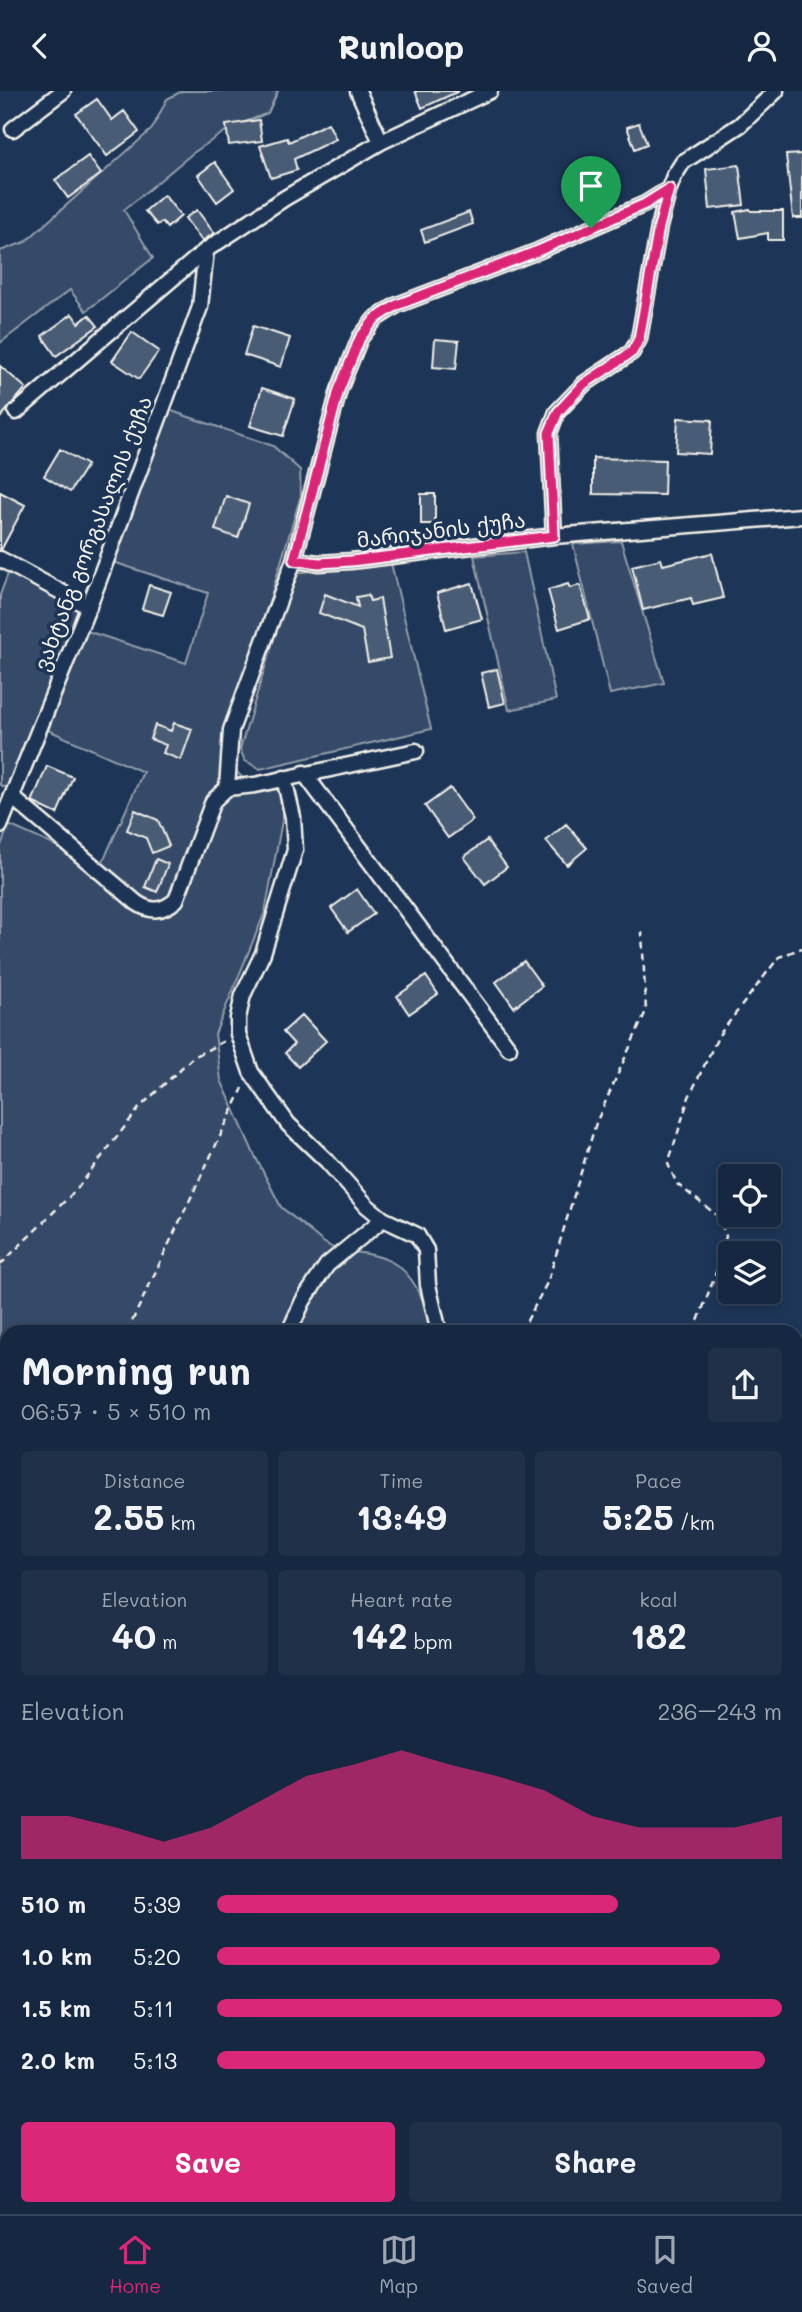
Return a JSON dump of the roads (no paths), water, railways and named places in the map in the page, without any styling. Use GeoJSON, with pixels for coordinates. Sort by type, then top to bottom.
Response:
{"type":"FeatureCollection","features":[{"type":"Feature","properties":{"kind":"street"},"geometry":{"type":"LineString","coordinates":[[13,129],[62,91]]}},
{"type":"Feature","properties":{"kind":"street"},"geometry":{"type":"LineString","coordinates":[[358,91],[381,142]]}},
{"type":"Feature","properties":{"kind":"street"},"geometry":{"type":"LineString","coordinates":[[16,412],[206,250],[285,198],[381,142],[490,91]]}},
{"type":"Feature","properties":{"kind":"street"},"geometry":{"type":"LineString","coordinates":[[554,536],[549,433],[558,412],[584,384],[632,352],[639,339],[659,227],[674,176],[683,162],[740,125],[776,91]]}},
{"type":"Feature","properties":{"kind":"street"},"geometry":{"type":"LineString","coordinates":[[227,787],[231,730],[294,560],[339,390],[360,338],[375,319],[397,305],[538,251],[645,204],[669,189]]}},
{"type":"Feature","properties":{"kind":"street","name":"ვახტანგ გორგასალის ქუჩა"},"geometry":{"type":"LineString","coordinates":[[0,826],[89,607],[200,307],[206,250]]}},
{"type":"Feature","properties":{"kind":"street","name":"მარიჯანის ქუჩა"},"geometry":{"type":"LineString","coordinates":[[294,560],[319,563],[351,561],[554,536],[802,516]]}},
{"type":"Feature","properties":{"kind":"street"},"geometry":{"type":"LineString","coordinates":[[0,559],[89,607]]}},
{"type":"Feature","properties":{"kind":"street"},"geometry":{"type":"LineString","coordinates":[[12,797],[137,903],[146,909],[157,911],[176,900],[213,801],[227,787],[255,785],[416,751]]}},
{"type":"Feature","properties":{"kind":"street"},"geometry":{"type":"LineString","coordinates":[[304,773],[509,1048]]}},
{"type":"Feature","properties":{"kind":"street"},"geometry":{"type":"LineString","coordinates":[[284,778],[293,817],[295,850],[263,953],[243,995],[238,1034],[251,1072],[288,1124],[327,1161],[367,1206],[383,1219],[417,1235],[426,1250],[428,1285],[437,1325]]}},
{"type":"Feature","properties":{"kind":"street"},"geometry":{"type":"LineString","coordinates":[[292,1325],[303,1301],[327,1265],[383,1219]]}}]}
